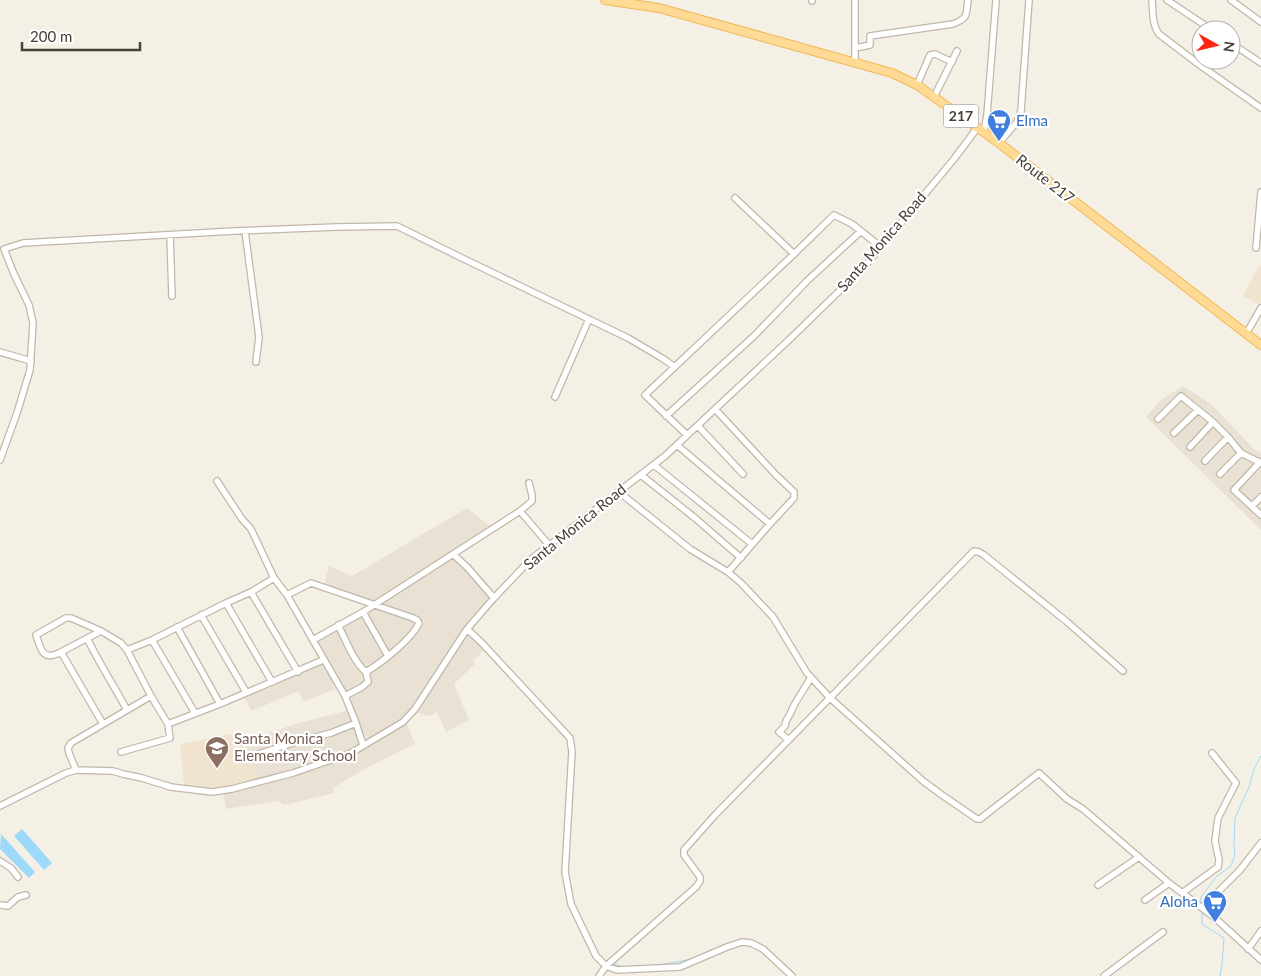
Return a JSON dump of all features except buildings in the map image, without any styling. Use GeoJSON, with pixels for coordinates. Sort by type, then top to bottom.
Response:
{"type":"FeatureCollection","features":[{"type":"Feature","properties":{"kind":"main road","name":"Route 217"},"geometry":{"type":"LineString","coordinates":[[605,0],[659,8],[892,73],[917,85],[981,129],[1261,345]]}},
{"type":"Feature","properties":{"kind":"street"},"geometry":{"type":"LineString","coordinates":[[855,0],[855,62]]}},
{"type":"Feature","properties":{"kind":"street"},"geometry":{"type":"LineString","coordinates":[[855,48],[870,45],[870,36],[952,24],[962,20],[965,17],[968,0]]}},
{"type":"Feature","properties":{"kind":"street"},"geometry":{"type":"LineString","coordinates":[[981,129],[987,116],[996,0]]}},
{"type":"Feature","properties":{"kind":"street"},"geometry":{"type":"LineString","coordinates":[[999,143],[1017,122],[1021,111],[1030,0]]}},
{"type":"Feature","properties":{"kind":"street"},"geometry":{"type":"LineString","coordinates":[[1152,0],[1154,24],[1159,34],[1261,108]]}},
{"type":"Feature","properties":{"kind":"street"},"geometry":{"type":"LineString","coordinates":[[1167,0],[1197,20]]}},
{"type":"Feature","properties":{"kind":"street"},"geometry":{"type":"LineString","coordinates":[[1230,0],[1261,22]]}},
{"type":"Feature","properties":{"kind":"street"},"geometry":{"type":"LineString","coordinates":[[1241,50],[1261,63]]}},
{"type":"Feature","properties":{"kind":"street"},"geometry":{"type":"LineString","coordinates":[[934,97],[957,51]]}},
{"type":"Feature","properties":{"kind":"street"},"geometry":{"type":"LineString","coordinates":[[917,85],[930,55],[935,54],[952,62]]}},
{"type":"Feature","properties":{"kind":"street","name":"Santa Monica Road"},"geometry":{"type":"LineString","coordinates":[[0,806],[66,773],[76,770],[113,771],[172,787],[212,792],[232,789],[293,773],[351,753],[404,722],[415,709],[467,629],[530,560],[654,465],[792,337],[865,266],[954,158],[981,129]]}},
{"type":"Feature","properties":{"kind":"street"},"geometry":{"type":"LineString","coordinates":[[1256,248],[1261,192]]}},
{"type":"Feature","properties":{"kind":"street"},"geometry":{"type":"LineString","coordinates":[[736,198],[794,254]]}},
{"type":"Feature","properties":{"kind":"street"},"geometry":{"type":"LineString","coordinates":[[687,435],[645,395],[834,215],[844,219],[881,247]]}},
{"type":"Feature","properties":{"kind":"street"},"geometry":{"type":"LineString","coordinates":[[0,460],[25,387],[31,361],[33,323],[29,306],[4,248],[22,243],[147,235],[397,226],[628,338],[675,368]]}},
{"type":"Feature","properties":{"kind":"street"},"geometry":{"type":"LineString","coordinates":[[245,231],[259,336],[256,362]]}},
{"type":"Feature","properties":{"kind":"street"},"geometry":{"type":"LineString","coordinates":[[666,416],[754,336],[808,280],[861,231]]}},
{"type":"Feature","properties":{"kind":"street"},"geometry":{"type":"LineString","coordinates":[[170,235],[172,296]]}},
{"type":"Feature","properties":{"kind":"street"},"geometry":{"type":"LineString","coordinates":[[1246,334],[1261,308]]}},
{"type":"Feature","properties":{"kind":"street"},"geometry":{"type":"LineString","coordinates":[[555,397],[589,319]]}},
{"type":"Feature","properties":{"kind":"street"},"geometry":{"type":"LineString","coordinates":[[0,352],[31,361]]}},
{"type":"Feature","properties":{"kind":"street"},"geometry":{"type":"LineString","coordinates":[[1158,419],[1181,396],[1213,422],[1241,453],[1260,463],[1234,490],[1261,515]]}},
{"type":"Feature","properties":{"kind":"street"},"geometry":{"type":"LineString","coordinates":[[715,410],[794,492],[794,498],[728,572]]}},
{"type":"Feature","properties":{"kind":"street"},"geometry":{"type":"LineString","coordinates":[[1174,433],[1198,410]]}},
{"type":"Feature","properties":{"kind":"street"},"geometry":{"type":"LineString","coordinates":[[1190,447],[1213,422]]}},
{"type":"Feature","properties":{"kind":"street"},"geometry":{"type":"LineString","coordinates":[[698,426],[743,474]]}},
{"type":"Feature","properties":{"kind":"street"},"geometry":{"type":"LineString","coordinates":[[1205,461],[1228,437]]}},
{"type":"Feature","properties":{"kind":"street"},"geometry":{"type":"LineString","coordinates":[[677,445],[770,524]]}},
{"type":"Feature","properties":{"kind":"street"},"geometry":{"type":"LineString","coordinates":[[1220,474],[1241,453]]}},
{"type":"Feature","properties":{"kind":"street"},"geometry":{"type":"LineString","coordinates":[[654,465],[752,544]]}},
{"type":"Feature","properties":{"kind":"street"},"geometry":{"type":"LineString","coordinates":[[641,475],[741,558]]}},
{"type":"Feature","properties":{"kind":"street"},"geometry":{"type":"LineString","coordinates":[[216,481],[251,529],[274,578],[287,595],[345,696],[364,745]]}},
{"type":"Feature","properties":{"kind":"street"},"geometry":{"type":"LineString","coordinates":[[313,640],[363,612],[520,511],[532,501],[529,483]]}},
{"type":"Feature","properties":{"kind":"street"},"geometry":{"type":"LineString","coordinates":[[619,492],[690,549],[728,572],[759,601],[773,617],[807,673],[830,698],[942,795],[977,819],[980,819],[1040,773],[1067,799],[1083,809],[1182,893],[1214,917],[1261,960]]}},
{"type":"Feature","properties":{"kind":"street"},"geometry":{"type":"LineString","coordinates":[[1252,506],[1261,497]]}},
{"type":"Feature","properties":{"kind":"street"},"geometry":{"type":"LineString","coordinates":[[520,511],[549,546]]}},
{"type":"Feature","properties":{"kind":"street"},"geometry":{"type":"LineString","coordinates":[[599,976],[606,966],[696,888],[700,877],[684,855],[684,850],[715,815],[974,551],[984,554],[1066,621],[1123,671]]}},
{"type":"Feature","properties":{"kind":"street"},"geometry":{"type":"LineString","coordinates":[[454,554],[494,598]]}},
{"type":"Feature","properties":{"kind":"street"},"geometry":{"type":"LineString","coordinates":[[126,650],[152,640],[251,592],[274,578]]}},
{"type":"Feature","properties":{"kind":"street"},"geometry":{"type":"LineString","coordinates":[[287,595],[311,583],[417,620],[419,623],[417,628],[400,646],[366,672]]}},
{"type":"Feature","properties":{"kind":"street"},"geometry":{"type":"LineString","coordinates":[[251,592],[298,672]]}},
{"type":"Feature","properties":{"kind":"street"},"geometry":{"type":"LineString","coordinates":[[226,603],[272,682]]}},
{"type":"Feature","properties":{"kind":"street"},"geometry":{"type":"LineString","coordinates":[[363,612],[388,656]]}},
{"type":"Feature","properties":{"kind":"street"},"geometry":{"type":"LineString","coordinates":[[201,615],[246,692]]}},
{"type":"Feature","properties":{"kind":"street"},"geometry":{"type":"LineString","coordinates":[[101,630],[54,656],[47,656],[43,652],[36,634],[66,618],[71,618],[101,630],[121,643],[168,724],[170,738],[121,752]]}},
{"type":"Feature","properties":{"kind":"street"},"geometry":{"type":"LineString","coordinates":[[338,626],[353,654],[366,672],[368,682],[345,696]]}},
{"type":"Feature","properties":{"kind":"street"},"geometry":{"type":"LineString","coordinates":[[176,627],[220,704]]}},
{"type":"Feature","properties":{"kind":"street"},"geometry":{"type":"LineString","coordinates":[[467,629],[570,738],[572,752],[565,872],[571,904],[596,956],[606,966],[617,970],[680,967],[713,954],[727,946],[742,942],[751,943],[763,949],[792,976]]}},
{"type":"Feature","properties":{"kind":"street"},"geometry":{"type":"LineString","coordinates":[[87,638],[127,710]]}},
{"type":"Feature","properties":{"kind":"street"},"geometry":{"type":"LineString","coordinates":[[152,640],[195,713]]}},
{"type":"Feature","properties":{"kind":"street"},"geometry":{"type":"LineString","coordinates":[[61,652],[103,724]]}},
{"type":"Feature","properties":{"kind":"street"},"geometry":{"type":"LineString","coordinates":[[168,724],[298,672],[323,660]]}},
{"type":"Feature","properties":{"kind":"street"},"geometry":{"type":"LineString","coordinates":[[789,740],[779,732],[785,726],[785,721],[811,677]]}},
{"type":"Feature","properties":{"kind":"street"},"geometry":{"type":"LineString","coordinates":[[76,770],[68,748],[71,743],[151,696]]}},
{"type":"Feature","properties":{"kind":"street"},"geometry":{"type":"LineString","coordinates":[[249,757],[356,723]]}},
{"type":"Feature","properties":{"kind":"street"},"geometry":{"type":"LineString","coordinates":[[1182,893],[1218,867],[1219,860],[1215,841],[1218,818],[1236,784],[1212,753]]}},
{"type":"Feature","properties":{"kind":"street"},"geometry":{"type":"LineString","coordinates":[[1214,917],[1222,904],[1216,894],[1240,870],[1261,843]]}},
{"type":"Feature","properties":{"kind":"street"},"geometry":{"type":"LineString","coordinates":[[1098,885],[1139,857]]}},
{"type":"Feature","properties":{"kind":"street"},"geometry":{"type":"LineString","coordinates":[[0,860],[11,868],[18,877]]}},
{"type":"Feature","properties":{"kind":"street"},"geometry":{"type":"LineString","coordinates":[[1145,900],[1170,883]]}},
{"type":"Feature","properties":{"kind":"street"},"geometry":{"type":"LineString","coordinates":[[0,905],[8,906],[18,897],[26,895]]}},
{"type":"Feature","properties":{"kind":"street"},"geometry":{"type":"LineString","coordinates":[[1248,949],[1261,931]]}},
{"type":"Feature","properties":{"kind":"street"},"geometry":{"type":"LineString","coordinates":[[1104,976],[1163,932]]}},
{"type":"Feature","properties":{"kind":"shaded area"},"geometry":{"type":"Polygon","coordinates":[[[1259,265],[1261,266],[1261,306],[1243,296],[1259,265]]]}},
{"type":"Feature","properties":{"kind":"shaded area"},"geometry":{"type":"Polygon","coordinates":[[[1183,386],[1211,404],[1253,448],[1261,453],[1261,530],[1146,417],[1161,400],[1183,386]]]}},
{"type":"Feature","properties":{"kind":"shaded area"},"geometry":{"type":"Polygon","coordinates":[[[467,508],[491,527],[373,603],[324,585],[329,566],[352,576],[467,508]]]}},
{"type":"Feature","properties":{"kind":"shaded area"},"geometry":{"type":"Polygon","coordinates":[[[454,557],[492,596],[417,703],[403,718],[368,741],[357,723],[347,697],[369,682],[373,670],[400,649],[424,623],[424,621],[380,604],[448,559],[454,557]]]}},
{"type":"Feature","properties":{"kind":"shaded area"},"geometry":{"type":"Polygon","coordinates":[[[374,607],[417,623],[413,630],[387,654],[365,613],[374,607]]]}},
{"type":"Feature","properties":{"kind":"shaded area"},"geometry":{"type":"Polygon","coordinates":[[[361,616],[386,656],[366,670],[340,627],[361,616]]]}},
{"type":"Feature","properties":{"kind":"shaded area"},"geometry":{"type":"Polygon","coordinates":[[[338,629],[366,681],[346,694],[315,641],[338,629]]]}},
{"type":"Feature","properties":{"kind":"shaded area"},"geometry":{"type":"Polygon","coordinates":[[[467,631],[485,649],[473,661],[475,664],[454,684],[469,720],[446,732],[437,712],[429,716],[416,712],[467,631]]]}},
{"type":"Feature","properties":{"kind":"shaded area"},"geometry":{"type":"Polygon","coordinates":[[[324,662],[335,689],[304,702],[299,691],[251,711],[244,695],[324,662]]]}},
{"type":"Feature","properties":{"kind":"shaded area"},"geometry":{"type":"Polygon","coordinates":[[[349,710],[362,745],[285,774],[257,780],[243,742],[295,724],[349,710]]]}},
{"type":"Feature","properties":{"kind":"shaded area"},"geometry":{"type":"Polygon","coordinates":[[[406,722],[415,744],[368,767],[333,788],[334,793],[284,805],[277,801],[226,809],[223,793],[303,773],[353,754],[406,722]]]}},
{"type":"Feature","properties":{"kind":"shaded area","name":"Santa Monica Elementary School"},"geometry":{"type":"Polygon","coordinates":[[[240,732],[243,745],[257,780],[223,788],[184,786],[180,744],[240,732]]]}},
{"type":"Feature","properties":{"kind":"water"},"geometry":{"type":"Polygon","coordinates":[[[22,829],[52,863],[44,870],[14,836],[22,829]]]}},
{"type":"Feature","properties":{"kind":"water"},"geometry":{"type":"Polygon","coordinates":[[[1,834],[35,872],[29,878],[0,849],[1,834]]]}},
{"type":"Feature","properties":{"kind":"waterway"},"geometry":{"type":"LineString","coordinates":[[1201,904],[1201,897],[1216,877],[1231,866],[1235,854],[1235,818],[1261,756]]}},
{"type":"Feature","properties":{"kind":"waterway"},"geometry":{"type":"LineString","coordinates":[[573,900],[576,908]]}},
{"type":"Feature","properties":{"kind":"waterway"},"geometry":{"type":"LineString","coordinates":[[1202,910],[1202,924],[1224,938],[1220,976]]}},
{"type":"Feature","properties":{"kind":"waterway"},"geometry":{"type":"LineString","coordinates":[[586,929],[599,955],[606,961]]}},
{"type":"Feature","properties":{"kind":"waterway"},"geometry":{"type":"LineString","coordinates":[[642,966],[660,965],[692,959]]}},
{"type":"Feature","properties":{"kind":"waterway"},"geometry":{"type":"LineString","coordinates":[[612,964],[625,967]]}},
{"type":"Feature","properties":{"kind":"place","name":"Elma"},"geometry":{"type":"Point","coordinates":[999,142]}},
{"type":"Feature","properties":{"kind":"place","name":"Santa Monica Elementary School"},"geometry":{"type":"Point","coordinates":[217,769]}},
{"type":"Feature","properties":{"kind":"place","name":"Aloha"},"geometry":{"type":"Point","coordinates":[1215,923]}}]}
